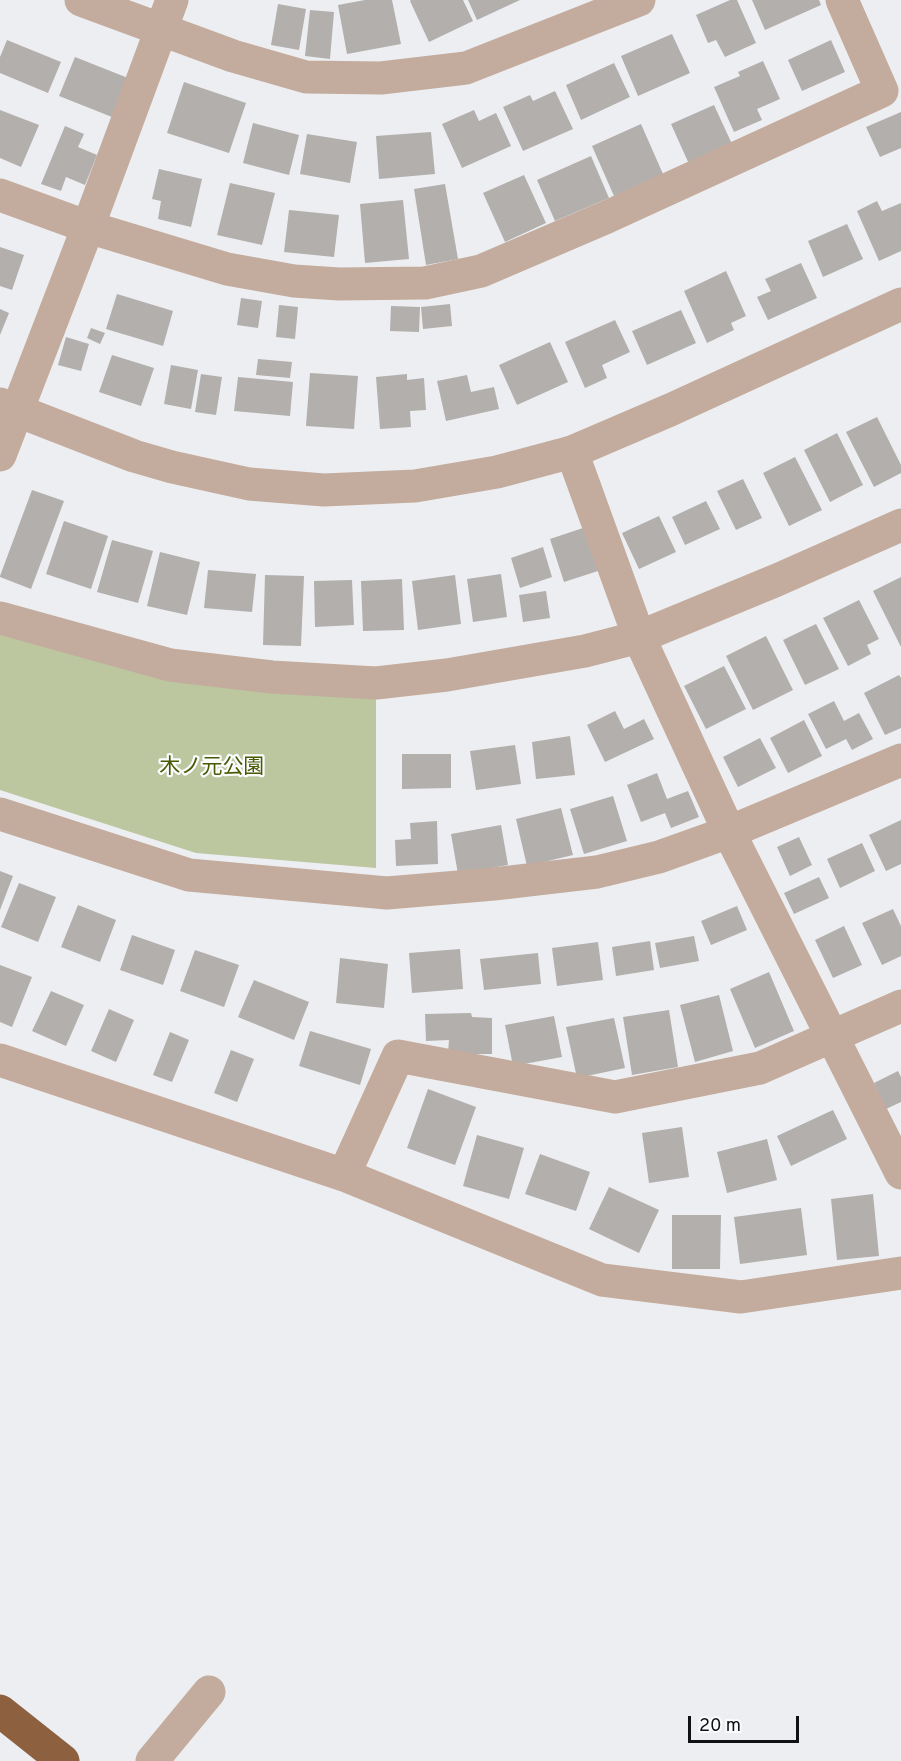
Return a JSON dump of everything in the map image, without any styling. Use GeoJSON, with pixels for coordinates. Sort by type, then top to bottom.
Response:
{"type":"FeatureCollection","features":[{"type":"Feature","properties":{"kind":"highway"},"geometry":{"type":"LineString","coordinates":[[0,1711],[63,1761]]}},
{"type":"Feature","properties":{"kind":"street"},"geometry":{"type":"LineString","coordinates":[[81,0],[166,15],[234,56],[306,77],[381,78],[466,68],[639,0]]}},
{"type":"Feature","properties":{"kind":"street"},"geometry":{"type":"LineString","coordinates":[[0,195],[88,227],[227,269],[294,281],[339,284],[425,283],[481,271],[607,217],[882,91],[842,0]]}},
{"type":"Feature","properties":{"kind":"street"},"geometry":{"type":"LineString","coordinates":[[0,455],[9,407],[88,227],[166,15]]}},
{"type":"Feature","properties":{"kind":"street"},"geometry":{"type":"LineString","coordinates":[[9,407],[134,456],[249,484],[313,489],[415,486],[497,472],[572,452],[670,410],[901,304]]}},
{"type":"Feature","properties":{"kind":"street"},"geometry":{"type":"LineString","coordinates":[[572,452],[639,637],[729,832],[901,1173]]}},
{"type":"Feature","properties":{"kind":"street"},"geometry":{"type":"LineString","coordinates":[[0,618],[170,665],[272,677],[376,683],[447,675],[585,651],[639,637],[777,580],[901,525]]}},
{"type":"Feature","properties":{"kind":"street"},"geometry":{"type":"LineString","coordinates":[[0,814],[189,875],[387,893],[597,872],[659,857],[729,832],[901,760]]}},
{"type":"Feature","properties":{"kind":"street"},"geometry":{"type":"LineString","coordinates":[[344,1175],[399,1056],[615,1097],[759,1068],[901,1006]]}},
{"type":"Feature","properties":{"kind":"street"},"geometry":{"type":"LineString","coordinates":[[0,1060],[344,1175],[602,1280],[741,1297],[901,1273]]}},
{"type":"Feature","properties":{"kind":"street"},"geometry":{"type":"LineString","coordinates":[[152,1761],[209,1692]]}},
{"type":"Feature","properties":{"kind":"green space","name":"木ノ元公園"},"geometry":{"type":"Polygon","coordinates":[[[0,634],[376,696],[376,868],[196,853],[0,790],[0,634]]]}},
{"type":"Feature","properties":{"kind":"building"},"geometry":{"type":"Polygon","coordinates":[[[365,0],[392,0],[401,44],[347,54],[338,5],[365,0]]]}},
{"type":"Feature","properties":{"kind":"building"},"geometry":{"type":"Polygon","coordinates":[[[411,0],[463,0],[473,21],[429,42],[411,0]]]}},
{"type":"Feature","properties":{"kind":"building"},"geometry":{"type":"Polygon","coordinates":[[[468,0],[520,0],[477,20],[468,0]]]}},
{"type":"Feature","properties":{"kind":"building"},"geometry":{"type":"Polygon","coordinates":[[[730,0],[737,0],[756,43],[725,57],[716,40],[708,43],[696,15],[730,0]]]}},
{"type":"Feature","properties":{"kind":"building"},"geometry":{"type":"Polygon","coordinates":[[[752,0],[819,0],[821,5],[765,30],[752,0]]]}},
{"type":"Feature","properties":{"kind":"building"},"geometry":{"type":"Polygon","coordinates":[[[278,4],[306,9],[299,50],[271,45],[278,4]]]}},
{"type":"Feature","properties":{"kind":"building"},"geometry":{"type":"Polygon","coordinates":[[[310,10],[334,12],[330,59],[305,56],[310,10]]]}},
{"type":"Feature","properties":{"kind":"building"},"geometry":{"type":"Polygon","coordinates":[[[672,34],[690,73],[638,96],[621,56],[672,34]]]}},
{"type":"Feature","properties":{"kind":"building"},"geometry":{"type":"Polygon","coordinates":[[[7,40],[61,62],[48,93],[0,73],[0,57],[7,40]]]}},
{"type":"Feature","properties":{"kind":"building"},"geometry":{"type":"Polygon","coordinates":[[[831,40],[845,72],[802,91],[788,60],[831,40]]]}},
{"type":"Feature","properties":{"kind":"building"},"geometry":{"type":"Polygon","coordinates":[[[75,57],[128,78],[112,117],[59,96],[75,57]]]}},
{"type":"Feature","properties":{"kind":"building"},"geometry":{"type":"Polygon","coordinates":[[[763,61],[780,99],[757,109],[762,120],[734,132],[714,87],[740,76],[738,72],[763,61]]]}},
{"type":"Feature","properties":{"kind":"building"},"geometry":{"type":"Polygon","coordinates":[[[614,63],[630,97],[581,120],[566,85],[614,63]]]}},
{"type":"Feature","properties":{"kind":"building"},"geometry":{"type":"Polygon","coordinates":[[[184,82],[246,103],[229,153],[167,133],[184,82]]]}},
{"type":"Feature","properties":{"kind":"building"},"geometry":{"type":"Polygon","coordinates":[[[555,91],[573,129],[523,151],[503,107],[530,95],[533,101],[555,91]]]}},
{"type":"Feature","properties":{"kind":"building"},"geometry":{"type":"Polygon","coordinates":[[[714,105],[732,144],[689,164],[671,124],[714,105]]]}},
{"type":"Feature","properties":{"kind":"building"},"geometry":{"type":"Polygon","coordinates":[[[0,110],[39,125],[21,167],[0,158],[0,110]]]}},
{"type":"Feature","properties":{"kind":"building"},"geometry":{"type":"Polygon","coordinates":[[[474,110],[479,121],[496,113],[511,146],[462,168],[442,124],[474,110]]]}},
{"type":"Feature","properties":{"kind":"building"},"geometry":{"type":"Polygon","coordinates":[[[901,112],[901,148],[880,157],[866,127],[901,112]]]}},
{"type":"Feature","properties":{"kind":"building"},"geometry":{"type":"Polygon","coordinates":[[[253,123],[299,135],[289,175],[243,163],[253,123]]]}},
{"type":"Feature","properties":{"kind":"building"},"geometry":{"type":"Polygon","coordinates":[[[641,124],[663,174],[614,196],[592,146],[641,124]]]}},
{"type":"Feature","properties":{"kind":"building"},"geometry":{"type":"Polygon","coordinates":[[[65,126],[84,134],[78,147],[97,155],[85,185],[66,177],[61,191],[41,184],[65,126]]]}},
{"type":"Feature","properties":{"kind":"building"},"geometry":{"type":"Polygon","coordinates":[[[431,132],[435,174],[379,179],[376,136],[431,132]]]}},
{"type":"Feature","properties":{"kind":"building"},"geometry":{"type":"Polygon","coordinates":[[[307,134],[357,142],[350,183],[300,174],[307,134]]]}},
{"type":"Feature","properties":{"kind":"building"},"geometry":{"type":"Polygon","coordinates":[[[591,156],[609,198],[555,221],[537,180],[591,156]]]}},
{"type":"Feature","properties":{"kind":"building"},"geometry":{"type":"Polygon","coordinates":[[[159,169],[202,179],[191,227],[158,219],[161,201],[152,199],[159,169]]]}},
{"type":"Feature","properties":{"kind":"building"},"geometry":{"type":"Polygon","coordinates":[[[524,175],[546,223],[505,242],[483,193],[524,175]]]}},
{"type":"Feature","properties":{"kind":"building"},"geometry":{"type":"Polygon","coordinates":[[[230,183],[275,193],[262,245],[217,235],[230,183]]]}},
{"type":"Feature","properties":{"kind":"building"},"geometry":{"type":"Polygon","coordinates":[[[445,184],[458,259],[426,265],[414,189],[445,184]]]}},
{"type":"Feature","properties":{"kind":"building"},"geometry":{"type":"Polygon","coordinates":[[[403,200],[409,259],[365,263],[360,204],[403,200]]]}},
{"type":"Feature","properties":{"kind":"building"},"geometry":{"type":"Polygon","coordinates":[[[877,201],[882,211],[901,203],[901,251],[879,261],[857,211],[877,201]]]}},
{"type":"Feature","properties":{"kind":"building"},"geometry":{"type":"Polygon","coordinates":[[[289,210],[339,215],[334,257],[284,252],[289,210]]]}},
{"type":"Feature","properties":{"kind":"building"},"geometry":{"type":"Polygon","coordinates":[[[847,224],[863,259],[823,277],[808,241],[847,224]]]}},
{"type":"Feature","properties":{"kind":"building"},"geometry":{"type":"Polygon","coordinates":[[[0,247],[24,255],[12,290],[0,286],[0,247]]]}},
{"type":"Feature","properties":{"kind":"building"},"geometry":{"type":"Polygon","coordinates":[[[801,263],[817,298],[768,320],[757,297],[771,291],[765,279],[801,263]]]}},
{"type":"Feature","properties":{"kind":"building"},"geometry":{"type":"Polygon","coordinates":[[[726,271],[746,316],[731,323],[734,330],[707,343],[684,291],[726,271]]]}},
{"type":"Feature","properties":{"kind":"building"},"geometry":{"type":"Polygon","coordinates":[[[117,294],[173,311],[163,346],[106,329],[117,294]]]}},
{"type":"Feature","properties":{"kind":"building"},"geometry":{"type":"Polygon","coordinates":[[[241,298],[262,301],[258,328],[237,325],[241,298]]]}},
{"type":"Feature","properties":{"kind":"building"},"geometry":{"type":"Polygon","coordinates":[[[450,304],[452,326],[423,329],[421,307],[450,304]]]}},
{"type":"Feature","properties":{"kind":"building"},"geometry":{"type":"Polygon","coordinates":[[[279,305],[298,307],[295,339],[276,337],[279,305]]]}},
{"type":"Feature","properties":{"kind":"building"},"geometry":{"type":"Polygon","coordinates":[[[391,306],[420,307],[419,332],[390,331],[391,306]]]}},
{"type":"Feature","properties":{"kind":"building"},"geometry":{"type":"Polygon","coordinates":[[[0,309],[9,313],[0,335],[0,309]]]}},
{"type":"Feature","properties":{"kind":"building"},"geometry":{"type":"Polygon","coordinates":[[[681,310],[696,343],[647,365],[632,331],[681,310]]]}},
{"type":"Feature","properties":{"kind":"building"},"geometry":{"type":"Polygon","coordinates":[[[615,320],[630,352],[602,365],[607,378],[585,388],[565,342],[615,320]]]}},
{"type":"Feature","properties":{"kind":"building"},"geometry":{"type":"Polygon","coordinates":[[[91,328],[105,333],[100,344],[87,338],[91,328]]]}},
{"type":"Feature","properties":{"kind":"building"},"geometry":{"type":"Polygon","coordinates":[[[66,337],[89,344],[81,371],[58,365],[66,337]]]}},
{"type":"Feature","properties":{"kind":"building"},"geometry":{"type":"Polygon","coordinates":[[[550,342],[568,382],[517,405],[499,365],[550,342]]]}},
{"type":"Feature","properties":{"kind":"building"},"geometry":{"type":"Polygon","coordinates":[[[112,355],[154,368],[141,406],[99,392],[112,355]]]}},
{"type":"Feature","properties":{"kind":"building"},"geometry":{"type":"Polygon","coordinates":[[[258,359],[292,362],[290,378],[256,375],[258,359]]]}},
{"type":"Feature","properties":{"kind":"building"},"geometry":{"type":"Polygon","coordinates":[[[171,365],[198,370],[191,409],[164,404],[171,365]]]}},
{"type":"Feature","properties":{"kind":"building"},"geometry":{"type":"Polygon","coordinates":[[[310,373],[358,376],[354,429],[306,426],[310,373]]]}},
{"type":"Feature","properties":{"kind":"building"},"geometry":{"type":"Polygon","coordinates":[[[201,374],[222,377],[216,415],[195,412],[201,374]]]}},
{"type":"Feature","properties":{"kind":"building"},"geometry":{"type":"Polygon","coordinates":[[[407,374],[407,380],[424,378],[426,410],[410,411],[411,427],[380,429],[376,377],[407,374]]]}},
{"type":"Feature","properties":{"kind":"building"},"geometry":{"type":"Polygon","coordinates":[[[467,375],[471,392],[494,387],[499,409],[446,421],[437,381],[467,375]]]}},
{"type":"Feature","properties":{"kind":"building"},"geometry":{"type":"Polygon","coordinates":[[[238,377],[293,382],[290,416],[234,411],[238,377]]]}},
{"type":"Feature","properties":{"kind":"building"},"geometry":{"type":"Polygon","coordinates":[[[877,417],[901,465],[901,473],[874,487],[846,432],[877,417]]]}},
{"type":"Feature","properties":{"kind":"building"},"geometry":{"type":"Polygon","coordinates":[[[837,433],[863,485],[830,502],[804,450],[837,433]]]}},
{"type":"Feature","properties":{"kind":"building"},"geometry":{"type":"Polygon","coordinates":[[[795,457],[822,510],[789,526],[763,473],[795,457]]]}},
{"type":"Feature","properties":{"kind":"building"},"geometry":{"type":"Polygon","coordinates":[[[743,479],[762,518],[736,530],[717,491],[743,479]]]}},
{"type":"Feature","properties":{"kind":"building"},"geometry":{"type":"Polygon","coordinates":[[[32,490],[64,501],[31,589],[0,576],[32,490]]]}},
{"type":"Feature","properties":{"kind":"building"},"geometry":{"type":"Polygon","coordinates":[[[706,501],[720,529],[685,545],[672,517],[706,501]]]}},
{"type":"Feature","properties":{"kind":"building"},"geometry":{"type":"Polygon","coordinates":[[[659,516],[676,552],[639,569],[622,533],[659,516]]]}},
{"type":"Feature","properties":{"kind":"building"},"geometry":{"type":"Polygon","coordinates":[[[64,521],[108,536],[91,589],[46,574],[64,521]]]}},
{"type":"Feature","properties":{"kind":"building"},"geometry":{"type":"Polygon","coordinates":[[[586,527],[601,570],[564,582],[550,539],[586,527]]]}},
{"type":"Feature","properties":{"kind":"building"},"geometry":{"type":"Polygon","coordinates":[[[112,540],[153,551],[138,603],[97,592],[112,540]]]}},
{"type":"Feature","properties":{"kind":"building"},"geometry":{"type":"Polygon","coordinates":[[[543,547],[552,577],[520,588],[511,558],[543,547]]]}},
{"type":"Feature","properties":{"kind":"building"},"geometry":{"type":"Polygon","coordinates":[[[160,552],[200,562],[187,615],[147,606],[160,552]]]}},
{"type":"Feature","properties":{"kind":"building"},"geometry":{"type":"Polygon","coordinates":[[[208,570],[256,574],[252,612],[204,608],[208,570]]]}},
{"type":"Feature","properties":{"kind":"building"},"geometry":{"type":"Polygon","coordinates":[[[501,574],[507,617],[473,622],[467,579],[501,574]]]}},
{"type":"Feature","properties":{"kind":"building"},"geometry":{"type":"Polygon","coordinates":[[[265,575],[304,576],[301,646],[263,645],[265,575]]]}},
{"type":"Feature","properties":{"kind":"building"},"geometry":{"type":"Polygon","coordinates":[[[455,575],[461,624],[418,630],[412,581],[455,575]]]}},
{"type":"Feature","properties":{"kind":"building"},"geometry":{"type":"Polygon","coordinates":[[[901,577],[901,647],[873,591],[901,577]]]}},
{"type":"Feature","properties":{"kind":"building"},"geometry":{"type":"Polygon","coordinates":[[[402,579],[404,630],[363,631],[361,581],[402,579]]]}},
{"type":"Feature","properties":{"kind":"building"},"geometry":{"type":"Polygon","coordinates":[[[352,580],[354,625],[315,627],[314,581],[352,580]]]}},
{"type":"Feature","properties":{"kind":"building"},"geometry":{"type":"Polygon","coordinates":[[[546,591],[550,618],[523,622],[519,595],[546,591]]]}},
{"type":"Feature","properties":{"kind":"building"},"geometry":{"type":"Polygon","coordinates":[[[859,600],[879,639],[867,645],[871,654],[848,666],[823,618],[859,600]]]}},
{"type":"Feature","properties":{"kind":"building"},"geometry":{"type":"Polygon","coordinates":[[[816,624],[839,669],[805,685],[783,640],[816,624]]]}},
{"type":"Feature","properties":{"kind":"building"},"geometry":{"type":"Polygon","coordinates":[[[766,636],[793,690],[753,710],[726,656],[766,636]]]}},
{"type":"Feature","properties":{"kind":"building"},"geometry":{"type":"Polygon","coordinates":[[[724,666],[746,709],[706,729],[684,686],[724,666]]]}},
{"type":"Feature","properties":{"kind":"building"},"geometry":{"type":"Polygon","coordinates":[[[899,675],[901,678],[901,728],[885,735],[864,693],[899,675]]]}},
{"type":"Feature","properties":{"kind":"building"},"geometry":{"type":"Polygon","coordinates":[[[834,701],[844,721],[859,713],[873,739],[852,750],[846,739],[826,749],[808,714],[834,701]]]}},
{"type":"Feature","properties":{"kind":"building"},"geometry":{"type":"Polygon","coordinates":[[[615,711],[624,729],[644,719],[654,739],[605,762],[587,725],[615,711]]]}},
{"type":"Feature","properties":{"kind":"building"},"geometry":{"type":"Polygon","coordinates":[[[804,720],[822,756],[788,773],[770,738],[804,720]]]}},
{"type":"Feature","properties":{"kind":"building"},"geometry":{"type":"Polygon","coordinates":[[[570,736],[575,775],[536,779],[532,742],[570,736]]]}},
{"type":"Feature","properties":{"kind":"building"},"geometry":{"type":"Polygon","coordinates":[[[760,738],[776,768],[738,787],[723,757],[760,738]]]}},
{"type":"Feature","properties":{"kind":"building"},"geometry":{"type":"Polygon","coordinates":[[[515,745],[521,784],[476,790],[470,751],[515,745]]]}},
{"type":"Feature","properties":{"kind":"building"},"geometry":{"type":"Polygon","coordinates":[[[402,754],[451,754],[451,788],[402,789],[402,754]]]}},
{"type":"Feature","properties":{"kind":"building"},"geometry":{"type":"Polygon","coordinates":[[[657,773],[667,799],[688,791],[699,817],[671,828],[665,813],[641,822],[627,785],[657,773]]]}},
{"type":"Feature","properties":{"kind":"building"},"geometry":{"type":"Polygon","coordinates":[[[613,796],[627,841],[584,854],[570,809],[613,796]]]}},
{"type":"Feature","properties":{"kind":"building"},"geometry":{"type":"Polygon","coordinates":[[[561,808],[573,855],[527,866],[516,819],[561,808]]]}},
{"type":"Feature","properties":{"kind":"building"},"geometry":{"type":"Polygon","coordinates":[[[901,820],[901,864],[886,871],[869,835],[901,820]]]}},
{"type":"Feature","properties":{"kind":"building"},"geometry":{"type":"Polygon","coordinates":[[[437,821],[438,864],[396,866],[395,840],[411,839],[410,823],[437,821]]]}},
{"type":"Feature","properties":{"kind":"building"},"geometry":{"type":"Polygon","coordinates":[[[501,825],[508,865],[458,874],[451,834],[501,825]]]}},
{"type":"Feature","properties":{"kind":"building"},"geometry":{"type":"Polygon","coordinates":[[[799,837],[812,865],[790,876],[777,847],[799,837]]]}},
{"type":"Feature","properties":{"kind":"building"},"geometry":{"type":"Polygon","coordinates":[[[862,843],[875,871],[840,888],[827,859],[862,843]]]}},
{"type":"Feature","properties":{"kind":"building"},"geometry":{"type":"Polygon","coordinates":[[[0,871],[13,876],[0,910],[0,871]]]}},
{"type":"Feature","properties":{"kind":"building"},"geometry":{"type":"Polygon","coordinates":[[[819,877],[829,898],[794,914],[784,893],[819,877]]]}},
{"type":"Feature","properties":{"kind":"building"},"geometry":{"type":"Polygon","coordinates":[[[19,883],[56,897],[38,942],[1,927],[19,883]]]}},
{"type":"Feature","properties":{"kind":"building"},"geometry":{"type":"Polygon","coordinates":[[[78,905],[116,920],[100,962],[61,947],[78,905]]]}},
{"type":"Feature","properties":{"kind":"building"},"geometry":{"type":"Polygon","coordinates":[[[737,906],[747,930],[711,945],[701,921],[737,906]]]}},
{"type":"Feature","properties":{"kind":"building"},"geometry":{"type":"Polygon","coordinates":[[[893,909],[901,926],[901,956],[882,965],[862,923],[893,909]]]}},
{"type":"Feature","properties":{"kind":"building"},"geometry":{"type":"Polygon","coordinates":[[[844,926],[862,965],[833,978],[815,940],[844,926]]]}},
{"type":"Feature","properties":{"kind":"building"},"geometry":{"type":"Polygon","coordinates":[[[132,935],[175,950],[163,985],[120,970],[132,935]]]}},
{"type":"Feature","properties":{"kind":"building"},"geometry":{"type":"Polygon","coordinates":[[[694,936],[699,961],[660,968],[655,943],[694,936]]]}},
{"type":"Feature","properties":{"kind":"building"},"geometry":{"type":"Polygon","coordinates":[[[650,941],[654,970],[616,976],[612,947],[650,941]]]}},
{"type":"Feature","properties":{"kind":"building"},"geometry":{"type":"Polygon","coordinates":[[[598,942],[603,980],[557,986],[552,948],[598,942]]]}},
{"type":"Feature","properties":{"kind":"building"},"geometry":{"type":"Polygon","coordinates":[[[460,949],[463,989],[412,993],[409,953],[460,949]]]}},
{"type":"Feature","properties":{"kind":"building"},"geometry":{"type":"Polygon","coordinates":[[[195,950],[239,965],[224,1007],[180,991],[195,950]]]}},
{"type":"Feature","properties":{"kind":"building"},"geometry":{"type":"Polygon","coordinates":[[[538,953],[541,984],[484,990],[480,959],[538,953]]]}},
{"type":"Feature","properties":{"kind":"building"},"geometry":{"type":"Polygon","coordinates":[[[340,958],[388,964],[384,1008],[336,1003],[340,958]]]}},
{"type":"Feature","properties":{"kind":"building"},"geometry":{"type":"Polygon","coordinates":[[[0,965],[32,977],[12,1027],[0,1022],[0,965]]]}},
{"type":"Feature","properties":{"kind":"building"},"geometry":{"type":"Polygon","coordinates":[[[769,972],[794,1031],[755,1048],[730,989],[769,972]]]}},
{"type":"Feature","properties":{"kind":"building"},"geometry":{"type":"Polygon","coordinates":[[[254,980],[309,1002],[294,1040],[238,1017],[254,980]]]}},
{"type":"Feature","properties":{"kind":"building"},"geometry":{"type":"Polygon","coordinates":[[[51,991],[84,1005],[66,1046],[32,1031],[51,991]]]}},
{"type":"Feature","properties":{"kind":"building"},"geometry":{"type":"Polygon","coordinates":[[[719,995],[733,1051],[695,1062],[680,1005],[719,995]]]}},
{"type":"Feature","properties":{"kind":"building"},"geometry":{"type":"Polygon","coordinates":[[[109,1009],[134,1020],[116,1062],[91,1051],[109,1009]]]}},
{"type":"Feature","properties":{"kind":"building"},"geometry":{"type":"Polygon","coordinates":[[[669,1010],[678,1067],[632,1075],[623,1017],[669,1010]]]}},
{"type":"Feature","properties":{"kind":"building"},"geometry":{"type":"Polygon","coordinates":[[[471,1013],[472,1017],[492,1018],[492,1054],[448,1054],[449,1040],[426,1041],[425,1014],[471,1013]]]}},
{"type":"Feature","properties":{"kind":"building"},"geometry":{"type":"Polygon","coordinates":[[[554,1016],[562,1057],[513,1066],[505,1025],[554,1016]]]}},
{"type":"Feature","properties":{"kind":"building"},"geometry":{"type":"Polygon","coordinates":[[[614,1018],[625,1068],[577,1078],[566,1027],[614,1018]]]}},
{"type":"Feature","properties":{"kind":"building"},"geometry":{"type":"Polygon","coordinates":[[[310,1031],[371,1049],[360,1085],[299,1066],[310,1031]]]}},
{"type":"Feature","properties":{"kind":"building"},"geometry":{"type":"Polygon","coordinates":[[[170,1032],[189,1040],[172,1082],[153,1075],[170,1032]]]}},
{"type":"Feature","properties":{"kind":"building"},"geometry":{"type":"Polygon","coordinates":[[[231,1050],[254,1059],[237,1102],[214,1093],[231,1050]]]}},
{"type":"Feature","properties":{"kind":"building"},"geometry":{"type":"Polygon","coordinates":[[[898,1071],[901,1077],[901,1102],[886,1109],[874,1083],[898,1071]]]}},
{"type":"Feature","properties":{"kind":"building"},"geometry":{"type":"Polygon","coordinates":[[[428,1089],[476,1107],[455,1165],[407,1148],[428,1089]]]}},
{"type":"Feature","properties":{"kind":"building"},"geometry":{"type":"Polygon","coordinates":[[[833,1110],[847,1139],[791,1166],[777,1136],[833,1110]]]}},
{"type":"Feature","properties":{"kind":"building"},"geometry":{"type":"Polygon","coordinates":[[[682,1127],[689,1177],[649,1183],[642,1133],[682,1127]]]}},
{"type":"Feature","properties":{"kind":"building"},"geometry":{"type":"Polygon","coordinates":[[[477,1135],[524,1148],[509,1199],[463,1186],[477,1135]]]}},
{"type":"Feature","properties":{"kind":"building"},"geometry":{"type":"Polygon","coordinates":[[[767,1139],[777,1180],[727,1193],[717,1152],[767,1139]]]}},
{"type":"Feature","properties":{"kind":"building"},"geometry":{"type":"Polygon","coordinates":[[[540,1154],[590,1172],[576,1211],[525,1194],[540,1154]]]}},
{"type":"Feature","properties":{"kind":"building"},"geometry":{"type":"Polygon","coordinates":[[[609,1187],[659,1210],[639,1253],[589,1229],[609,1187]]]}},
{"type":"Feature","properties":{"kind":"building"},"geometry":{"type":"Polygon","coordinates":[[[873,1194],[879,1256],[837,1260],[831,1199],[873,1194]]]}},
{"type":"Feature","properties":{"kind":"building"},"geometry":{"type":"Polygon","coordinates":[[[801,1208],[807,1255],[740,1264],[734,1217],[801,1208]]]}},
{"type":"Feature","properties":{"kind":"building"},"geometry":{"type":"Polygon","coordinates":[[[672,1215],[721,1215],[720,1269],[672,1269],[672,1215]]]}}]}
